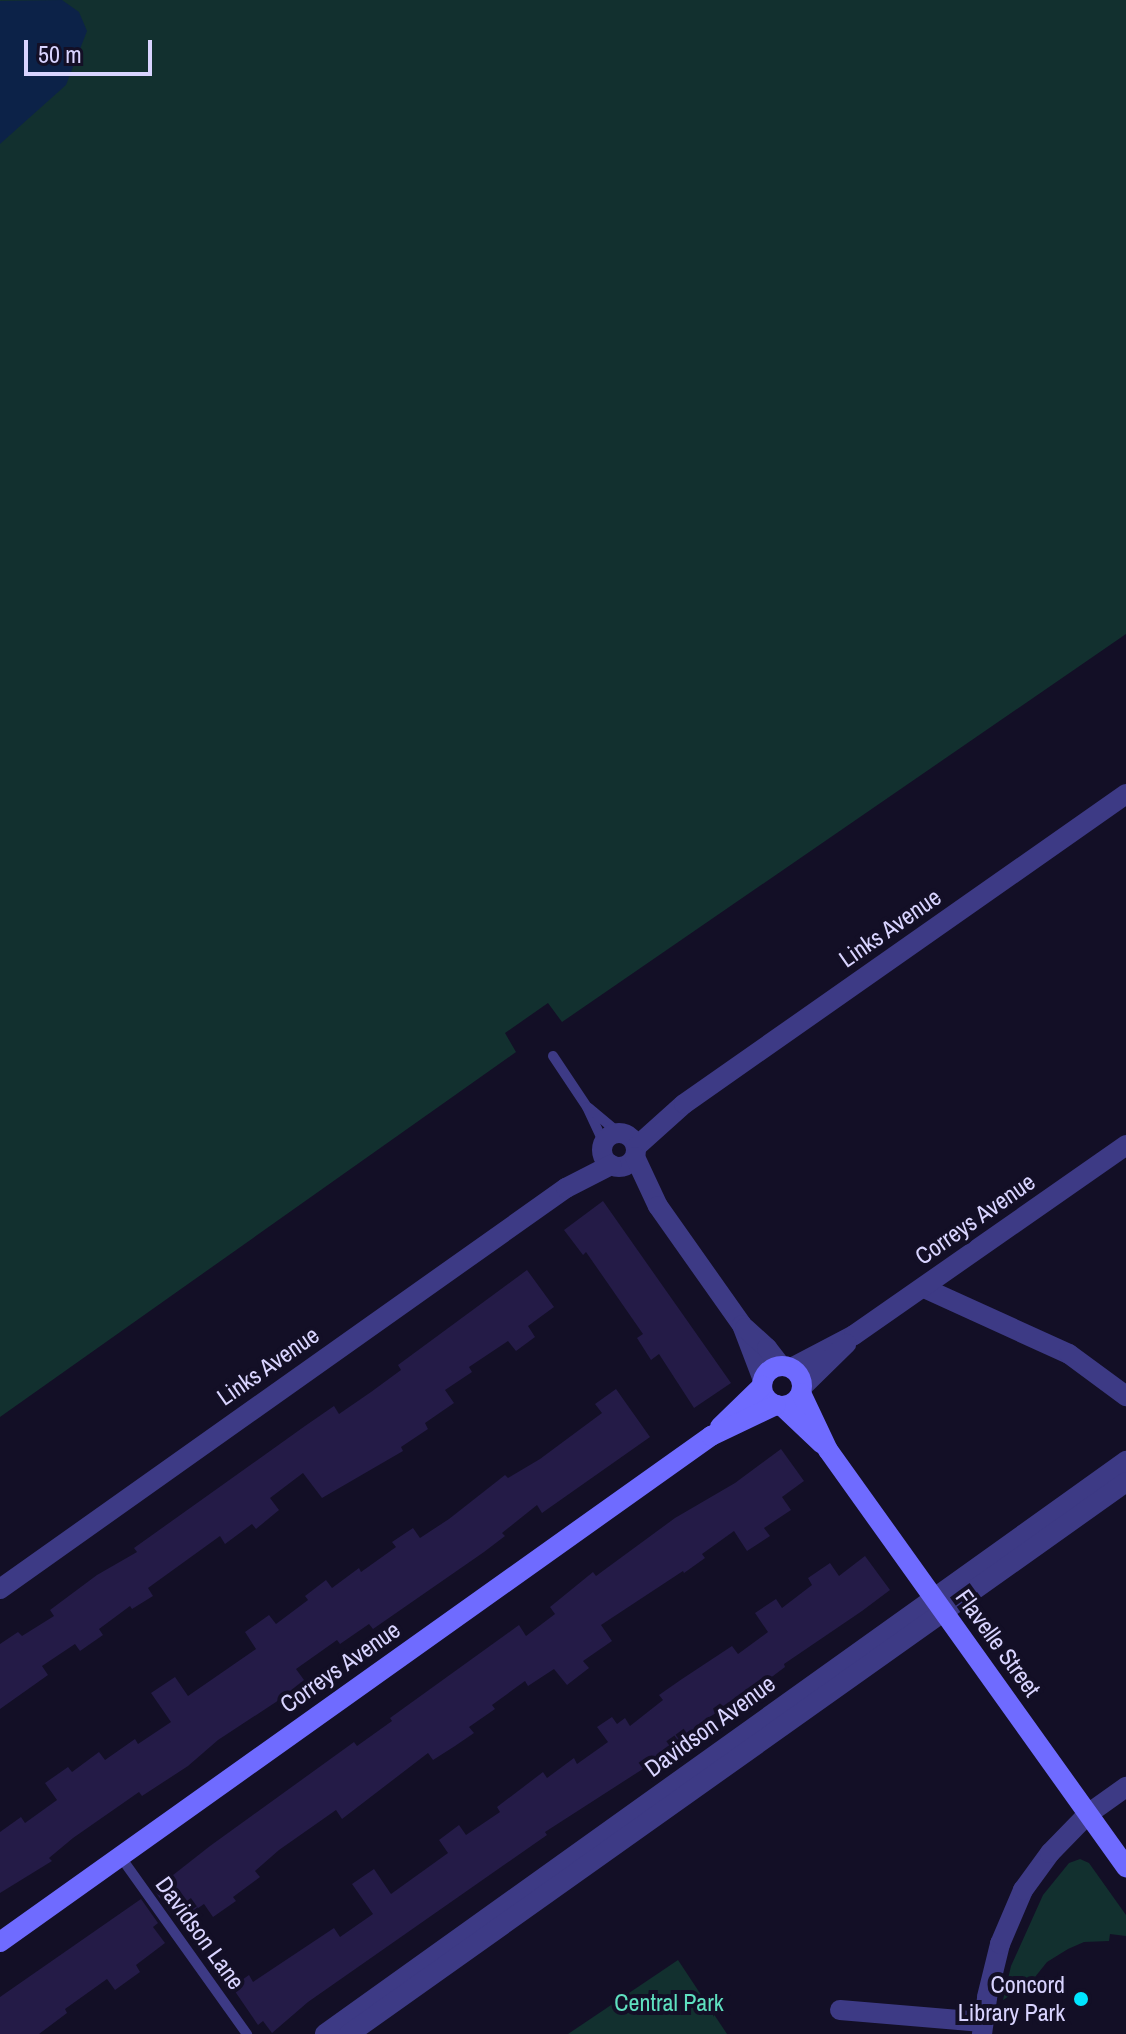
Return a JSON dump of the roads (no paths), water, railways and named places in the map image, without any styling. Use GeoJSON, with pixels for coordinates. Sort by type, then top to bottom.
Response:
{"type":"FeatureCollection","features":[{"type":"Feature","properties":{"kind":"street","name":"Links Avenue"},"geometry":{"type":"LineString","coordinates":[[0,1589],[1126,794]]}},
{"type":"Feature","properties":{"kind":"street","name":"Correys Avenue"},"geometry":{"type":"LineString","coordinates":[[786,1367],[854,1335],[1126,1145]]}},
{"type":"Feature","properties":{"kind":"street"},"geometry":{"type":"LineString","coordinates":[[619,1150],[742,1325],[786,1367],[800,1376],[802,1390],[793,1403],[779,1406],[766,1398],[742,1325]]}},
{"type":"Feature","properties":{"kind":"street"},"geometry":{"type":"LineString","coordinates":[[924,1288],[1069,1354],[1126,1396]]}},
{"type":"Feature","properties":{"kind":"street","name":"Correys Avenue"},"geometry":{"type":"LineString","coordinates":[[802,1390],[854,1335]]}},
{"type":"Feature","properties":{"kind":"street"},"geometry":{"type":"LineString","coordinates":[[762,1383],[770,1370],[786,1367]]}},
{"type":"Feature","properties":{"kind":"street","name":"Correys Avenue"},"geometry":{"type":"LineString","coordinates":[[0,1942],[711,1436],[762,1383]]}},
{"type":"Feature","properties":{"kind":"street","name":"Flavelle Street"},"geometry":{"type":"LineString","coordinates":[[802,1390],[828,1450],[1126,1867]]}},
{"type":"Feature","properties":{"kind":"street","name":"Correys Avenue"},"geometry":{"type":"LineString","coordinates":[[711,1436],[779,1406]]}},
{"type":"Feature","properties":{"kind":"street","name":"Flavelle Street"},"geometry":{"type":"LineString","coordinates":[[779,1406],[828,1450]]}},
{"type":"Feature","properties":{"kind":"street","name":"Davidson Avenue"},"geometry":{"type":"LineString","coordinates":[[349,2034],[939,1605],[1126,1461]]}},
{"type":"Feature","properties":{"kind":"street","name":"Davidson Avenue"},"geometry":{"type":"LineString","coordinates":[[325,2034],[939,1605],[1126,1482]]}},
{"type":"Feature","properties":{"kind":"street"},"geometry":{"type":"LineString","coordinates":[[840,2010],[982,2028],[1003,1935],[1023,1890],[1050,1853],[1088,1814],[1126,1787]]}},
{"type":"Feature","properties":{"kind":"lane"},"geometry":{"type":"LineString","coordinates":[[553,1056],[619,1150]]}},
{"type":"Feature","properties":{"kind":"lane"},"geometry":{"type":"LineString","coordinates":[[587,1107],[619,1150]]}},
{"type":"Feature","properties":{"kind":"lane","name":"Davidson Lane"},"geometry":{"type":"LineString","coordinates":[[120,1856],[247,2034]]}},
{"type":"Feature","properties":{"kind":"water"},"geometry":{"type":"Polygon","coordinates":[[[62,0],[79,12],[87,31],[66,85],[0,144],[0,1],[62,0]]]}},
{"type":"Feature","properties":{"kind":"place","name":"Concord Library Park"},"geometry":{"type":"Point","coordinates":[1081,1999]}},
{"type":"Feature","properties":{"kind":"park label","name":"Central Park"},"geometry":{"type":"Point","coordinates":[669,2003]}}]}
